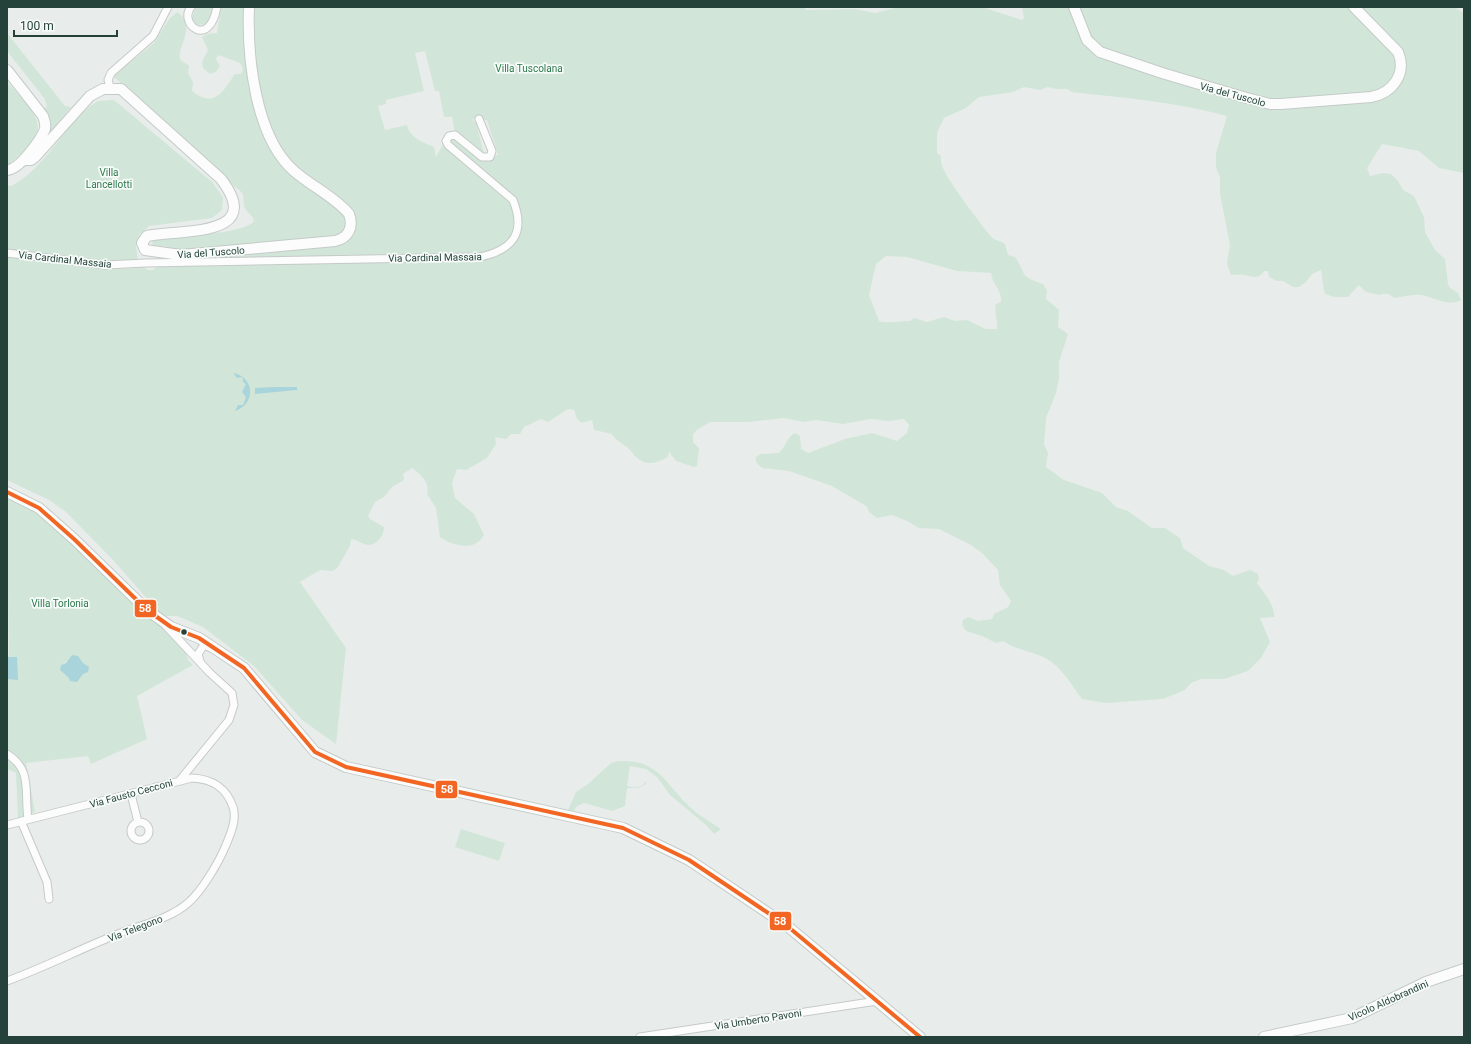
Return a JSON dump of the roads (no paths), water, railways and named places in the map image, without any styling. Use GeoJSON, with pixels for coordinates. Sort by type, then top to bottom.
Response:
{"type":"FeatureCollection","features":[{"type":"Feature","properties":{"kind":"street"},"geometry":{"type":"LineString","coordinates":[[110,87],[108,80],[111,73],[153,36],[168,7]]}},
{"type":"Feature","properties":{"kind":"street"},"geometry":{"type":"LineString","coordinates":[[190,7],[188,12],[188,20],[194,28],[199,30],[205,30],[212,25],[217,7]]}},
{"type":"Feature","properties":{"kind":"street","name":"Via del Tuscolo"},"geometry":{"type":"LineString","coordinates":[[149,252],[181,255],[335,241],[349,232],[351,220],[346,210],[293,171],[278,154],[268,135],[262,120],[247,39],[249,7]]}},
{"type":"Feature","properties":{"kind":"street","name":"Via del Tuscolo"},"geometry":{"type":"LineString","coordinates":[[1074,7],[1087,40],[1100,52],[1162,73],[1243,97],[1270,104],[1281,104],[1376,96],[1385,93],[1393,87],[1401,67],[1401,59],[1398,52],[1354,7]]}},
{"type":"Feature","properties":{"kind":"street"},"geometry":{"type":"LineString","coordinates":[[7,70],[35,105],[45,122],[43,134],[24,160],[16,168],[7,170]]}},
{"type":"Feature","properties":{"kind":"street"},"geometry":{"type":"LineString","coordinates":[[24,160],[31,160],[36,156],[90,96],[110,87],[124,91],[221,178],[233,199],[234,214],[227,222],[215,227],[147,236],[142,243],[145,250],[149,252],[146,263]]}},
{"type":"Feature","properties":{"kind":"street","name":"Via Cardinal Massaia"},"geometry":{"type":"LineString","coordinates":[[7,253],[106,266],[146,263],[480,257],[493,254],[505,249],[514,239],[518,226],[518,212],[513,200],[448,145],[446,141],[449,136],[455,135],[482,158],[490,157],[492,152],[478,119]]}},
{"type":"Feature","properties":{"kind":"street"},"geometry":{"type":"LineString","coordinates":[[7,492],[39,508],[74,539],[147,610],[171,627],[199,638],[244,668],[315,752],[346,767],[623,828],[689,860],[786,925],[920,1037]]}},
{"type":"Feature","properties":{"kind":"street","name":"Via Fausto Cecconi"},"geometry":{"type":"LineString","coordinates":[[7,825],[131,794],[180,780],[229,720],[234,705],[232,693],[201,664],[157,617]]}},
{"type":"Feature","properties":{"kind":"street"},"geometry":{"type":"LineString","coordinates":[[201,664],[198,654],[204,646],[215,649]]}},
{"type":"Feature","properties":{"kind":"street"},"geometry":{"type":"LineString","coordinates":[[7,754],[14,758],[24,770],[24,820],[47,882],[49,899]]}},
{"type":"Feature","properties":{"kind":"street","name":"Via Telegono"},"geometry":{"type":"LineString","coordinates":[[7,981],[113,936],[165,917],[188,903],[193,898],[222,854],[234,824],[235,812],[230,800],[222,788],[216,784],[204,778],[180,780]]}},
{"type":"Feature","properties":{"kind":"street"},"geometry":{"type":"LineString","coordinates":[[131,794],[138,822]]}},
{"type":"Feature","properties":{"kind":"street","name":"Vicolo Aldobrandini"},"geometry":{"type":"LineString","coordinates":[[1264,1037],[1352,1018],[1426,982],[1464,969]]}},
{"type":"Feature","properties":{"kind":"street","name":"Via Umberto Pavoni"},"geometry":{"type":"LineString","coordinates":[[640,1037],[877,1001]]}},
{"type":"Feature","properties":{"kind":"water"},"geometry":{"type":"Polygon","coordinates":[[[233,373],[240,375],[246,380],[250,391],[247,403],[242,408],[235,411],[238,405],[243,405],[246,397],[242,392],[246,384],[243,382],[243,378],[237,378],[233,373]]]}},
{"type":"Feature","properties":{"kind":"water"},"geometry":{"type":"Polygon","coordinates":[[[297,387],[297,390],[255,394],[255,388],[297,387]]]}},
{"type":"Feature","properties":{"kind":"water"},"geometry":{"type":"Polygon","coordinates":[[[72,655],[78,656],[83,663],[89,667],[88,672],[83,674],[77,682],[70,681],[68,677],[60,670],[61,665],[66,663],[72,655]]]}},
{"type":"Feature","properties":{"kind":"water"},"geometry":{"type":"Polygon","coordinates":[[[8,657],[17,657],[18,680],[7,679],[8,657]]]}},
{"type":"Feature","properties":{"kind":"park label","name":"Villa Tuscolana"},"geometry":{"type":"Point","coordinates":[529,68]}},
{"type":"Feature","properties":{"kind":"park label","name":"Villa Lancellotti"},"geometry":{"type":"Point","coordinates":[109,178]}},
{"type":"Feature","properties":{"kind":"park label","name":"Villa Torlonia"},"geometry":{"type":"Point","coordinates":[60,603]}}]}
